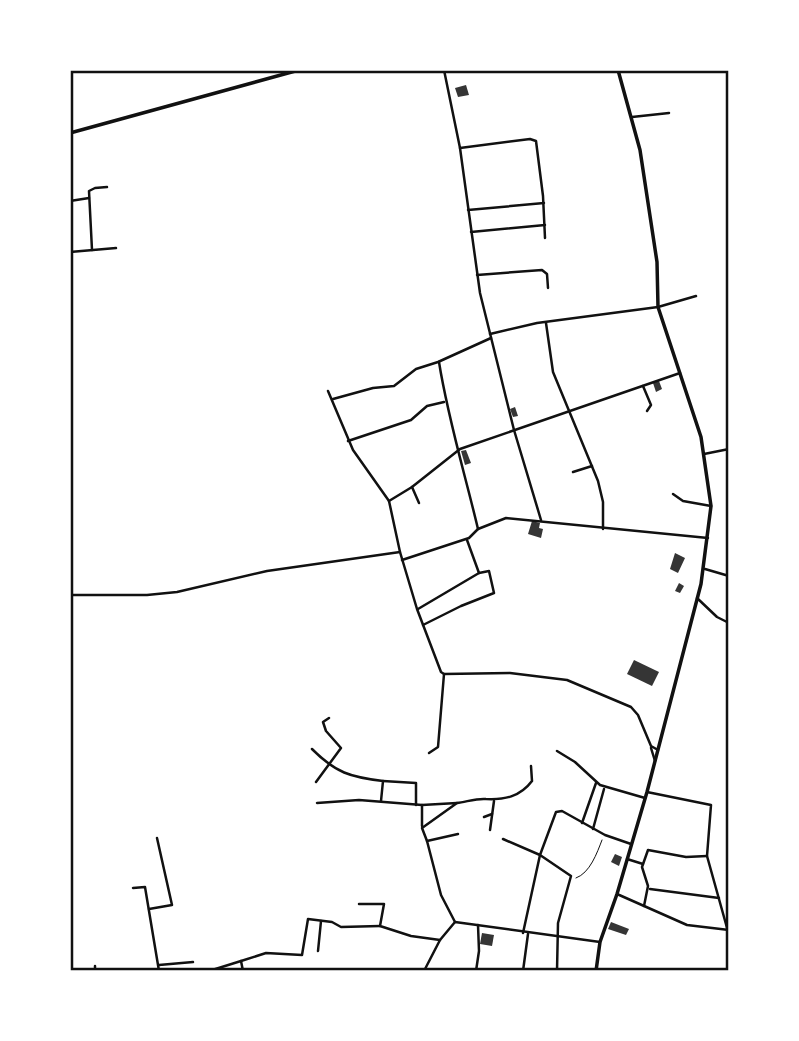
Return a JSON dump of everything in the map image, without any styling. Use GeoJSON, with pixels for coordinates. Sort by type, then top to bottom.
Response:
{"type":"FeatureCollection","features":[{"type":"Feature","properties":{"kind":"main road"},"geometry":{"type":"LineString","coordinates":[[70,133],[299,70]]}},
{"type":"Feature","properties":{"kind":"main road"},"geometry":{"type":"LineString","coordinates":[[596,971],[600,942],[617,894],[659,750],[705,569],[711,506],[704,454],[658,307],[655,245],[640,150],[618,70]]}},
{"type":"Feature","properties":{"kind":"street"},"geometry":{"type":"LineString","coordinates":[[444,70],[460,148],[477,275],[514,430],[541,520]]}},
{"type":"Feature","properties":{"kind":"street"},"geometry":{"type":"LineString","coordinates":[[632,117],[669,113]]}},
{"type":"Feature","properties":{"kind":"street"},"geometry":{"type":"LineString","coordinates":[[460,148],[530,139],[537,141],[545,238]]}},
{"type":"Feature","properties":{"kind":"street"},"geometry":{"type":"LineString","coordinates":[[92,250],[90,189],[107,187]]}},
{"type":"Feature","properties":{"kind":"street"},"geometry":{"type":"LineString","coordinates":[[70,201],[89,198]]}},
{"type":"Feature","properties":{"kind":"street"},"geometry":{"type":"LineString","coordinates":[[468,210],[544,202]]}},
{"type":"Feature","properties":{"kind":"street"},"geometry":{"type":"LineString","coordinates":[[471,232],[545,225]]}},
{"type":"Feature","properties":{"kind":"street"},"geometry":{"type":"LineString","coordinates":[[70,252],[116,248]]}},
{"type":"Feature","properties":{"kind":"street"},"geometry":{"type":"LineString","coordinates":[[477,275],[542,270],[547,274],[548,288]]}},
{"type":"Feature","properties":{"kind":"street"},"geometry":{"type":"LineString","coordinates":[[332,399],[373,388],[394,386],[416,369],[438,362],[508,328],[658,307],[696,296]]}},
{"type":"Feature","properties":{"kind":"street"},"geometry":{"type":"LineString","coordinates":[[546,323],[553,372],[592,466],[603,502],[603,529]]}},
{"type":"Feature","properties":{"kind":"street"},"geometry":{"type":"LineString","coordinates":[[402,560],[467,539],[475,535],[478,529],[438,362]]}},
{"type":"Feature","properties":{"kind":"street"},"geometry":{"type":"LineString","coordinates":[[389,501],[412,487],[460,449],[680,373]]}},
{"type":"Feature","properties":{"kind":"street"},"geometry":{"type":"LineString","coordinates":[[643,386],[651,405],[647,411]]}},
{"type":"Feature","properties":{"kind":"street"},"geometry":{"type":"LineString","coordinates":[[328,391],[348,441],[389,501],[402,560],[417,609],[444,674],[438,747],[429,753]]}},
{"type":"Feature","properties":{"kind":"street"},"geometry":{"type":"LineString","coordinates":[[348,441],[411,419],[427,406],[446,402]]}},
{"type":"Feature","properties":{"kind":"street"},"geometry":{"type":"LineString","coordinates":[[704,454],[729,449]]}},
{"type":"Feature","properties":{"kind":"street"},"geometry":{"type":"LineString","coordinates":[[573,472],[592,466]]}},
{"type":"Feature","properties":{"kind":"street"},"geometry":{"type":"LineString","coordinates":[[412,487],[419,503]]}},
{"type":"Feature","properties":{"kind":"street"},"geometry":{"type":"LineString","coordinates":[[673,494],[682,501],[711,506]]}},
{"type":"Feature","properties":{"kind":"street"},"geometry":{"type":"LineString","coordinates":[[478,529],[506,519],[541,520],[603,529],[708,538]]}},
{"type":"Feature","properties":{"kind":"street"},"geometry":{"type":"LineString","coordinates":[[467,539],[479,573]]}},
{"type":"Feature","properties":{"kind":"street"},"geometry":{"type":"LineString","coordinates":[[70,595],[147,595],[177,592],[267,571],[400,552]]}},
{"type":"Feature","properties":{"kind":"street"},"geometry":{"type":"LineString","coordinates":[[705,569],[729,576]]}},
{"type":"Feature","properties":{"kind":"street"},"geometry":{"type":"LineString","coordinates":[[417,609],[479,573],[489,571],[494,593],[423,625]]}},
{"type":"Feature","properties":{"kind":"street"},"geometry":{"type":"LineString","coordinates":[[697,598],[712,613],[729,623]]}},
{"type":"Feature","properties":{"kind":"street"},"geometry":{"type":"LineString","coordinates":[[444,674],[510,673],[567,680],[631,708],[638,715],[655,761]]}},
{"type":"Feature","properties":{"kind":"street"},"geometry":{"type":"LineString","coordinates":[[316,782],[341,748],[324,727],[323,722],[329,718]]}},
{"type":"Feature","properties":{"kind":"street"},"geometry":{"type":"LineString","coordinates":[[651,746],[659,750]]}},
{"type":"Feature","properties":{"kind":"street"},"geometry":{"type":"LineString","coordinates":[[313,749],[329,766],[341,773],[383,781],[416,783],[416,805]]}},
{"type":"Feature","properties":{"kind":"street"},"geometry":{"type":"LineString","coordinates":[[557,751],[575,762],[596,783],[645,798]]}},
{"type":"Feature","properties":{"kind":"street"},"geometry":{"type":"LineString","coordinates":[[317,803],[359,800],[422,805],[484,799],[494,801],[525,791],[532,781],[531,766]]}},
{"type":"Feature","properties":{"kind":"street"},"geometry":{"type":"LineString","coordinates":[[381,801],[383,781]]}},
{"type":"Feature","properties":{"kind":"street"},"geometry":{"type":"LineString","coordinates":[[582,823],[596,783]]}},
{"type":"Feature","properties":{"kind":"street"},"geometry":{"type":"LineString","coordinates":[[593,829],[604,787]]}},
{"type":"Feature","properties":{"kind":"street"},"geometry":{"type":"LineString","coordinates":[[617,894],[687,925],[729,932],[707,856],[711,804],[647,792]]}},
{"type":"Feature","properties":{"kind":"street"},"geometry":{"type":"LineString","coordinates":[[490,830],[494,801]]}},
{"type":"Feature","properties":{"kind":"street"},"geometry":{"type":"LineString","coordinates":[[422,828],[457,803]]}},
{"type":"Feature","properties":{"kind":"street"},"geometry":{"type":"LineString","coordinates":[[422,805],[422,828],[441,895],[455,922]]}},
{"type":"Feature","properties":{"kind":"street"},"geometry":{"type":"LineString","coordinates":[[523,933],[540,855],[556,812],[562,811],[605,835],[631,844]]}},
{"type":"Feature","properties":{"kind":"street"},"geometry":{"type":"LineString","coordinates":[[484,817],[492,814]]}},
{"type":"Feature","properties":{"kind":"street"},"geometry":{"type":"LineString","coordinates":[[427,841],[458,834]]}},
{"type":"Feature","properties":{"kind":"street"},"geometry":{"type":"LineString","coordinates":[[149,909],[172,905],[157,838]]}},
{"type":"Feature","properties":{"kind":"street"},"geometry":{"type":"LineString","coordinates":[[503,839],[540,855],[571,876],[562,902],[557,937],[557,971]]}},
{"type":"Feature","properties":{"kind":"street"},"geometry":{"type":"LineString","coordinates":[[644,906],[648,889],[643,864],[647,851],[686,857],[707,856]]}},
{"type":"Feature","properties":{"kind":"street"},"geometry":{"type":"LineString","coordinates":[[627,859],[643,864]]}},
{"type":"Feature","properties":{"kind":"street"},"geometry":{"type":"LineString","coordinates":[[133,888],[145,887],[159,971]]}},
{"type":"Feature","properties":{"kind":"street"},"geometry":{"type":"LineString","coordinates":[[648,889],[719,898]]}},
{"type":"Feature","properties":{"kind":"street"},"geometry":{"type":"LineString","coordinates":[[359,904],[384,904],[380,926]]}},
{"type":"Feature","properties":{"kind":"street"},"geometry":{"type":"LineString","coordinates":[[209,971],[266,953],[302,955],[307,920],[332,922],[341,927],[380,926],[411,936],[440,940]]}},
{"type":"Feature","properties":{"kind":"street"},"geometry":{"type":"LineString","coordinates":[[318,951],[321,921]]}},
{"type":"Feature","properties":{"kind":"street"},"geometry":{"type":"LineString","coordinates":[[455,922],[600,942]]}},
{"type":"Feature","properties":{"kind":"street"},"geometry":{"type":"LineString","coordinates":[[424,971],[440,940],[455,922]]}},
{"type":"Feature","properties":{"kind":"street"},"geometry":{"type":"LineString","coordinates":[[475,971],[479,951],[478,925]]}},
{"type":"Feature","properties":{"kind":"street"},"geometry":{"type":"LineString","coordinates":[[523,971],[528,934]]}},
{"type":"Feature","properties":{"kind":"street"},"geometry":{"type":"LineString","coordinates":[[241,961],[243,971]]}},
{"type":"Feature","properties":{"kind":"street"},"geometry":{"type":"LineString","coordinates":[[159,965],[193,962]]}},
{"type":"Feature","properties":{"kind":"path"},"geometry":{"type":"LineString","coordinates":[[571,876],[582,876],[591,865],[605,835]]}},
{"type":"Feature","properties":{"kind":"building"},"geometry":{"type":"Polygon","coordinates":[[[466,85],[469,95],[458,97],[455,88],[466,85]]]}},
{"type":"Feature","properties":{"kind":"building"},"geometry":{"type":"Polygon","coordinates":[[[659,381],[662,389],[656,392],[653,383],[659,381]]]}},
{"type":"Feature","properties":{"kind":"building"},"geometry":{"type":"Polygon","coordinates":[[[515,407],[518,416],[513,417],[510,409],[515,407]]]}},
{"type":"Feature","properties":{"kind":"building"},"geometry":{"type":"Polygon","coordinates":[[[466,450],[471,463],[465,465],[461,451],[466,450]]]}},
{"type":"Feature","properties":{"kind":"building"},"geometry":{"type":"Polygon","coordinates":[[[532,521],[540,523],[539,528],[543,529],[541,538],[528,534],[532,521]]]}},
{"type":"Feature","properties":{"kind":"building"},"geometry":{"type":"Polygon","coordinates":[[[675,553],[685,558],[678,573],[670,569],[675,553]]]}},
{"type":"Feature","properties":{"kind":"building"},"geometry":{"type":"Polygon","coordinates":[[[679,583],[684,586],[680,593],[675,591],[679,583]]]}},
{"type":"Feature","properties":{"kind":"building"},"geometry":{"type":"Polygon","coordinates":[[[634,660],[659,672],[652,686],[627,674],[634,660]]]}},
{"type":"Feature","properties":{"kind":"building"},"geometry":{"type":"Polygon","coordinates":[[[615,854],[622,857],[619,866],[611,862],[615,854]]]}},
{"type":"Feature","properties":{"kind":"building"},"geometry":{"type":"Polygon","coordinates":[[[611,922],[629,929],[626,935],[608,929],[611,922]]]}},
{"type":"Feature","properties":{"kind":"building"},"geometry":{"type":"Polygon","coordinates":[[[482,933],[494,935],[492,946],[480,944],[482,933]]]}}]}
